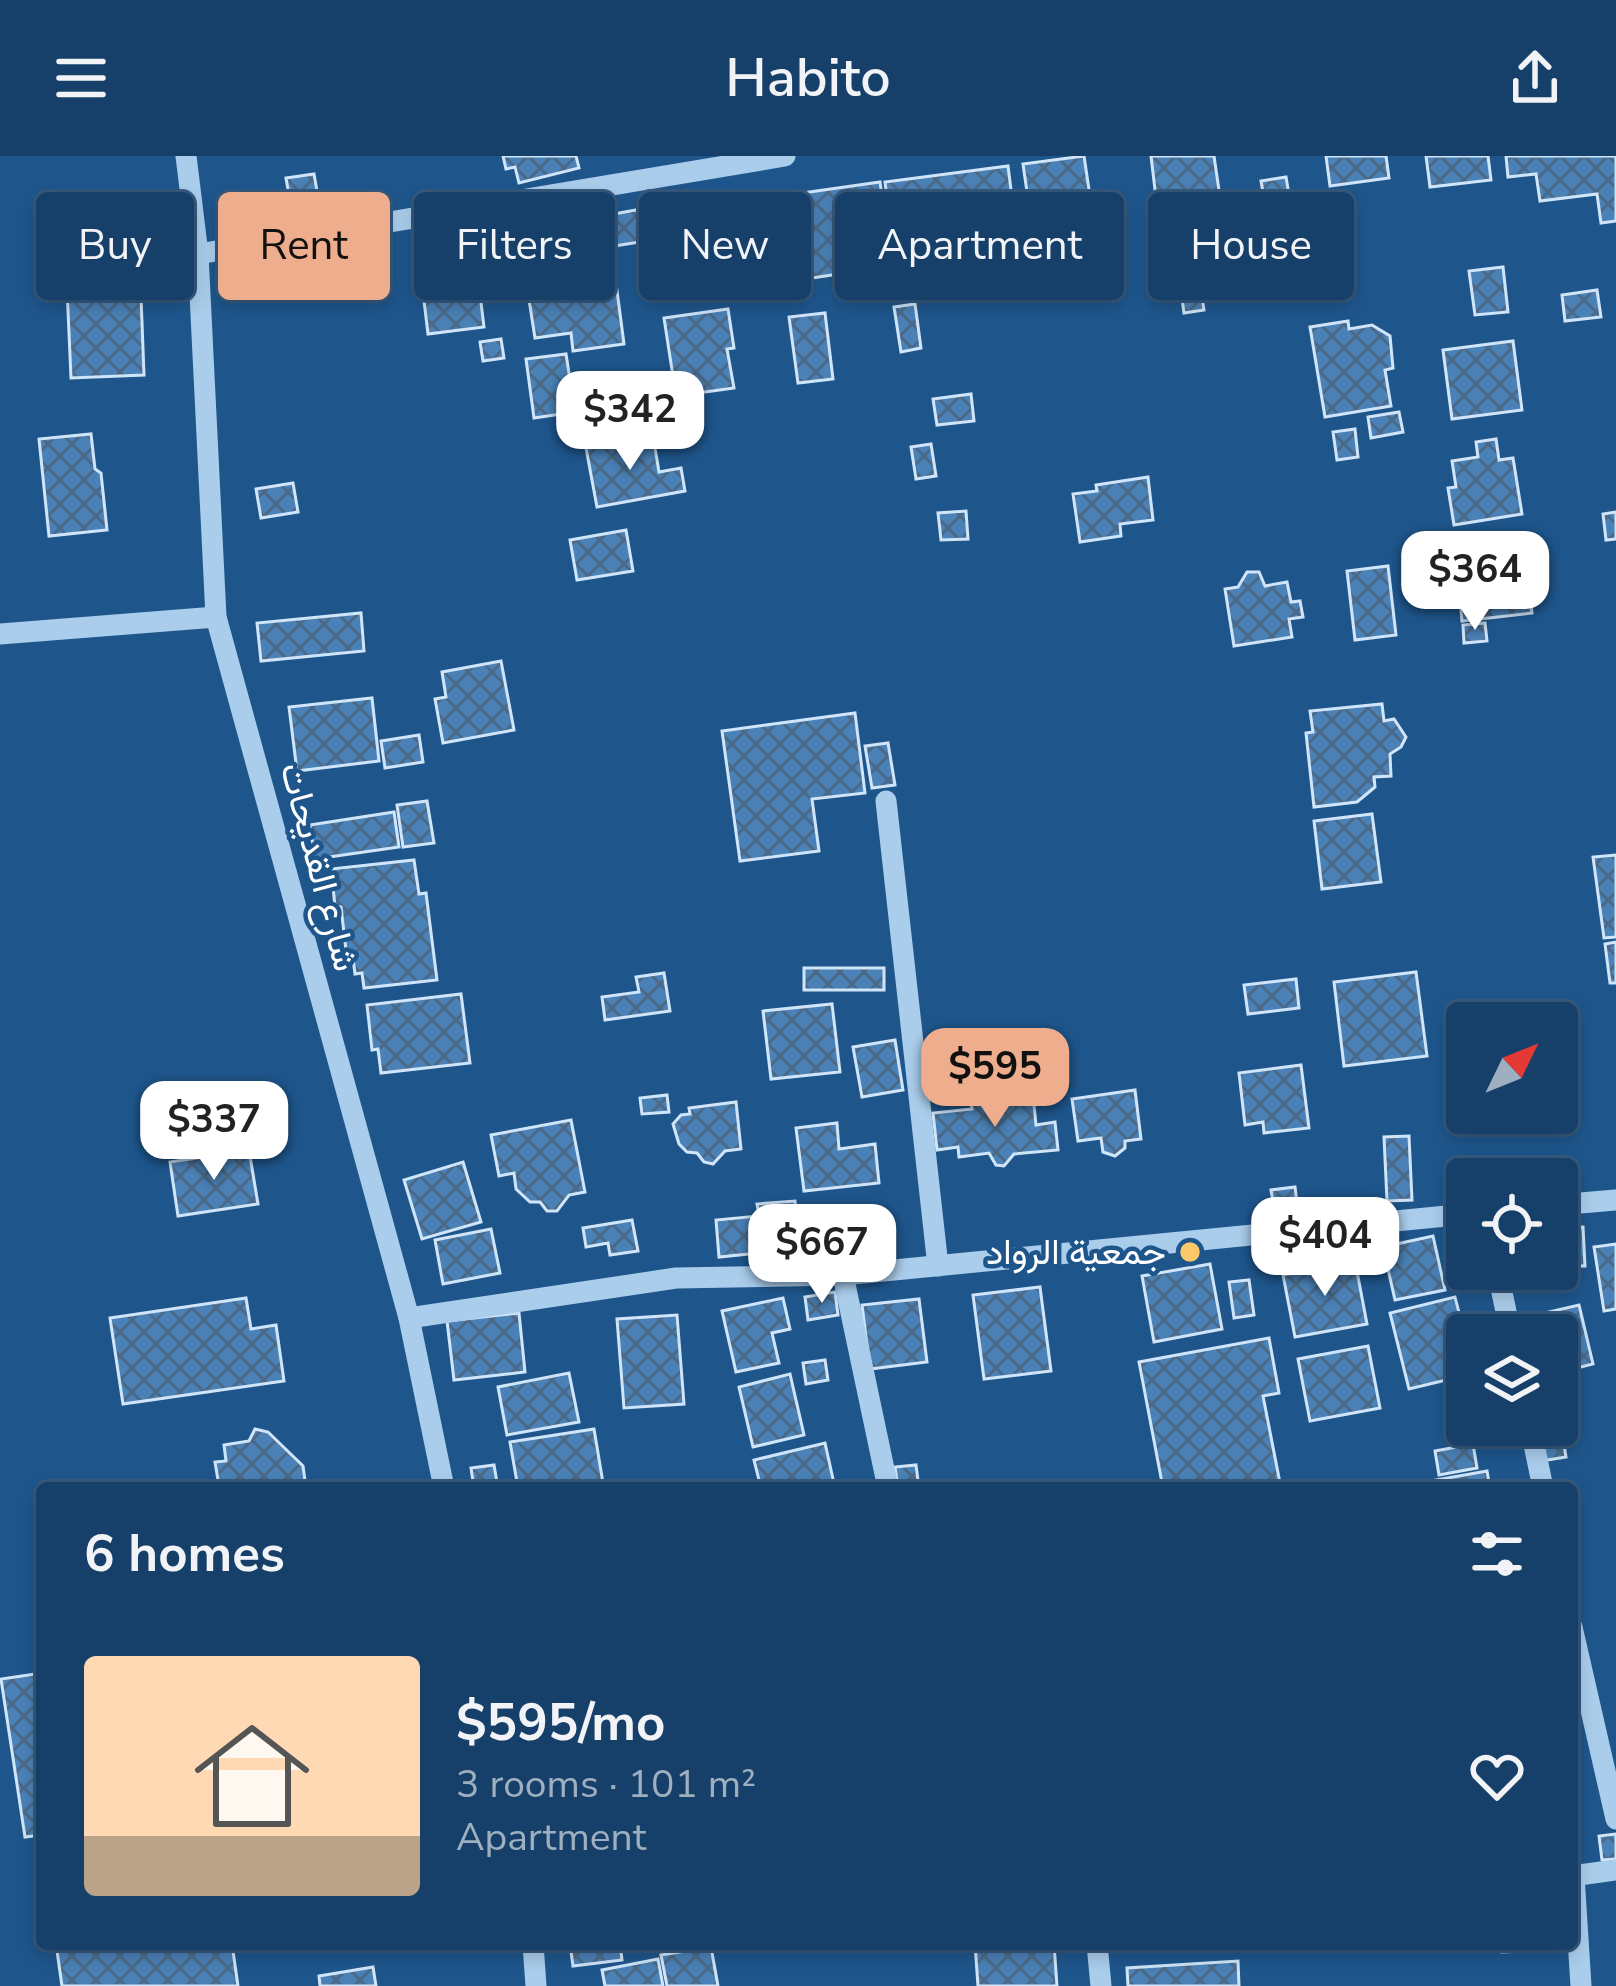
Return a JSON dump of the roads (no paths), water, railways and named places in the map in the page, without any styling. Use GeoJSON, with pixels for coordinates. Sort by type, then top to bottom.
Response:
{"type":"FeatureCollection","features":[{"type":"Feature","properties":{"kind":"street","name":"شارع القديحات"},"geometry":{"type":"LineString","coordinates":[[186,156],[197,254],[217,616],[409,1318],[443,1482]]}},
{"type":"Feature","properties":{"kind":"street"},"geometry":{"type":"LineString","coordinates":[[197,254],[785,156]]}},
{"type":"Feature","properties":{"kind":"street"},"geometry":{"type":"LineString","coordinates":[[0,634],[217,616]]}},
{"type":"Feature","properties":{"kind":"street"},"geometry":{"type":"LineString","coordinates":[[886,801],[938,1266]]}},
{"type":"Feature","properties":{"kind":"street"},"geometry":{"type":"LineString","coordinates":[[1578,1203],[1616,1200]]}},
{"type":"Feature","properties":{"kind":"street"},"geometry":{"type":"LineString","coordinates":[[409,1318],[676,1278],[844,1275],[1446,1216]]}},
{"type":"Feature","properties":{"kind":"street"},"geometry":{"type":"LineString","coordinates":[[844,1275],[887,1482]]}},
{"type":"Feature","properties":{"kind":"street"},"geometry":{"type":"LineString","coordinates":[[1534,1446],[1542,1482]]}},
{"type":"Feature","properties":{"kind":"street"},"geometry":{"type":"LineString","coordinates":[[1578,1653],[1616,1819]]}},
{"type":"Feature","properties":{"kind":"street"},"geometry":{"type":"LineString","coordinates":[[1578,1875],[1616,1870]]}},
{"type":"Feature","properties":{"kind":"street"},"geometry":{"type":"LineString","coordinates":[[1578,1945],[1581,1986]]}},
{"type":"Feature","properties":{"kind":"street"},"geometry":{"type":"LineString","coordinates":[[533,1950],[536,1986]]}},
{"type":"Feature","properties":{"kind":"street"},"geometry":{"type":"LineString","coordinates":[[1098,1950],[1101,1986]]}},
{"type":"Feature","properties":{"kind":"place","name":"جمعية الرواد"},"geometry":{"type":"Point","coordinates":[1190,1252]}}]}
